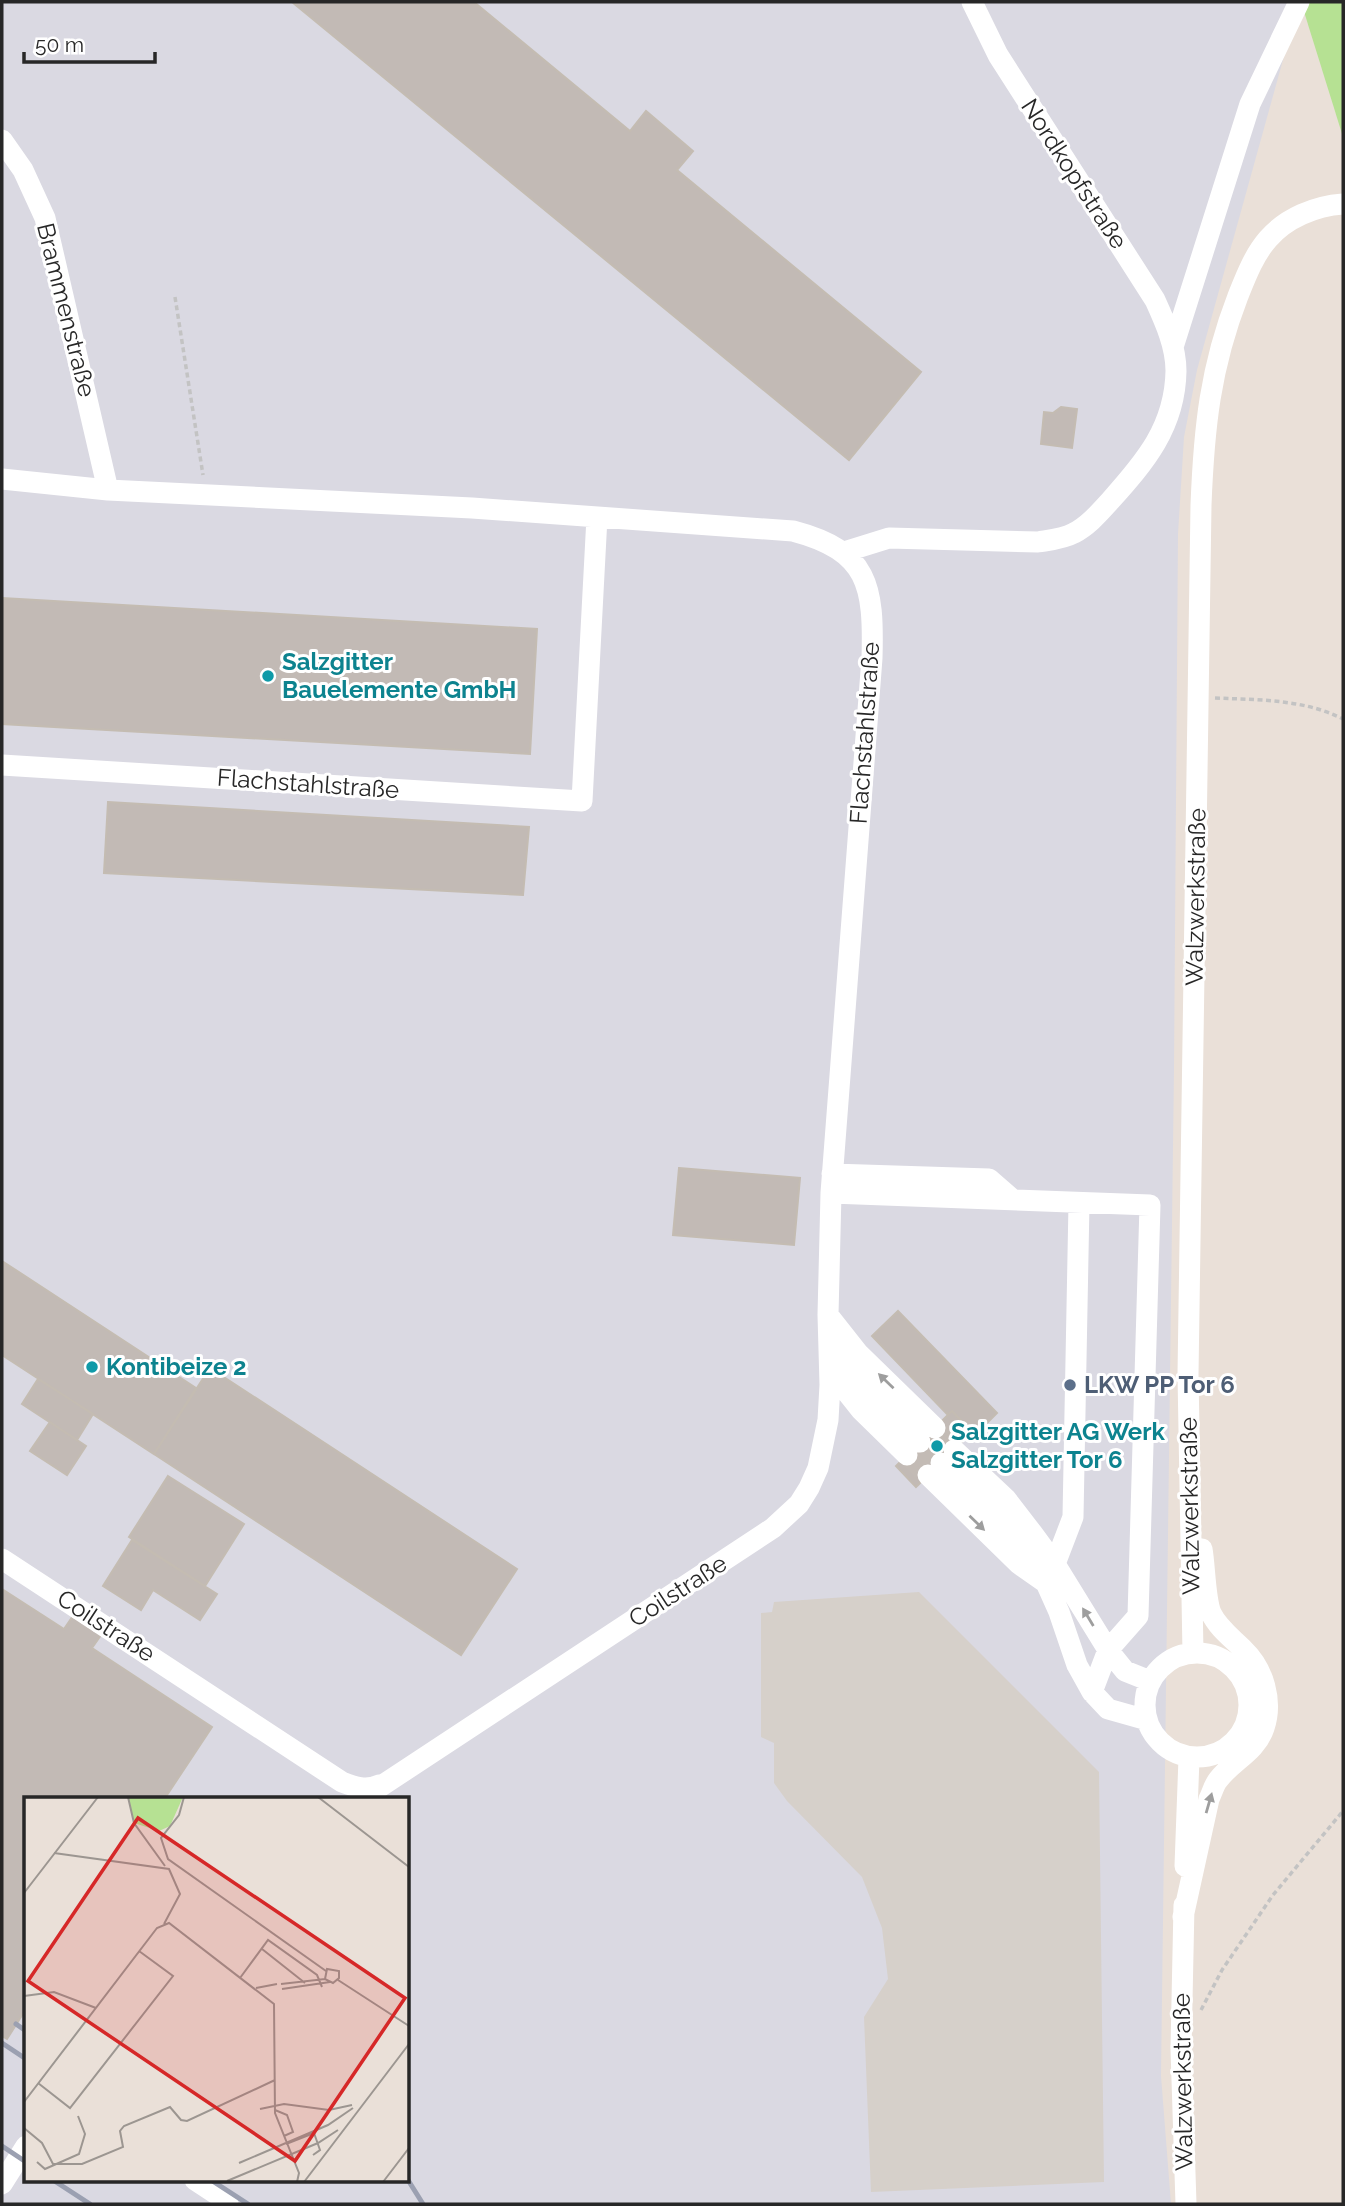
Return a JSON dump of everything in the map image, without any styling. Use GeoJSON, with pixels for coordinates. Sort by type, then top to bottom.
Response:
{"type":"FeatureCollection","features":[{"type":"Feature","properties":{"kind":"street","name":"Nordkopfstraße"},"geometry":{"type":"LineString","coordinates":[[844,552],[889,538],[1038,542],[1076,533],[1094,519],[1123,488],[1159,440],[1168,419],[1175,390],[1173,347],[1155,300],[998,55],[972,2]]}},
{"type":"Feature","properties":{"kind":"street","name":"Nordkopfstraße"},"geometry":{"type":"LineString","coordinates":[[1173,347],[1250,104],[1299,2]]}},
{"type":"Feature","properties":{"kind":"street","name":"Brammenstraße"},"geometry":{"type":"LineString","coordinates":[[2,140],[23,170],[45,218],[59,268],[108,490]]}},
{"type":"Feature","properties":{"kind":"street","name":"Walzwerkstraße"},"geometry":{"type":"LineString","coordinates":[[1193,1653],[1189,1450],[1205,423],[1218,356],[1240,290],[1256,256],[1268,239],[1284,224],[1317,208],[1343,204]]}},
{"type":"Feature","properties":{"kind":"street","name":"Flachstahlstraße"},"geometry":{"type":"LineString","coordinates":[[2,479],[108,490],[597,517],[793,531],[822,540],[844,552],[855,563],[864,579],[873,621],[832,1184],[828,1315]]}},
{"type":"Feature","properties":{"kind":"street","name":"Flachstahlstraße"},"geometry":{"type":"LineString","coordinates":[[2,765],[582,801],[597,517]]}},
{"type":"Feature","properties":{"kind":"street"},"geometry":{"type":"LineString","coordinates":[[832,1184],[989,1179],[1013,1199],[1150,1205],[1138,1616],[1108,1650],[1092,1692]]}},
{"type":"Feature","properties":{"kind":"street"},"geometry":{"type":"LineString","coordinates":[[1079,1203],[1073,1517],[1050,1574],[1059,1612],[1077,1665],[1092,1692],[1108,1709],[1147,1720]]}},
{"type":"Feature","properties":{"kind":"street"},"geometry":{"type":"LineString","coordinates":[[828,1315],[921,1442],[829,1361]]}},
{"type":"Feature","properties":{"kind":"street","name":"Coilstraße"},"geometry":{"type":"LineString","coordinates":[[364,1797],[736,1554],[773,1528],[799,1504],[818,1468],[828,1420],[828,1315]]}},
{"type":"Feature","properties":{"kind":"street"},"geometry":{"type":"LineString","coordinates":[[1184,1917],[1209,1799],[1216,1782],[1256,1744],[1264,1729],[1267,1711],[1267,1694],[1262,1675],[1246,1651],[1226,1635],[1211,1612],[1189,1450]]}},
{"type":"Feature","properties":{"kind":"street"},"geometry":{"type":"LineString","coordinates":[[1050,1574],[1019,1564],[941,1462],[1006,1499],[1050,1574],[1108,1650],[1125,1671],[1150,1681]]}},
{"type":"Feature","properties":{"kind":"street","name":"Coilstraße"},"geometry":{"type":"LineString","coordinates":[[2,1559],[342,1782],[359,1788],[373,1788],[390,1780]]}},
{"type":"Feature","properties":{"kind":"street"},"geometry":{"type":"LineString","coordinates":[[1193,1653],[1211,1654],[1227,1662],[1240,1674],[1250,1707],[1242,1732],[1224,1751],[1207,1757],[1189,1758],[1158,1742],[1147,1720],[1145,1701],[1150,1681],[1165,1664],[1178,1656],[1193,1653]]}},
{"type":"Feature","properties":{"kind":"street"},"geometry":{"type":"LineString","coordinates":[[1184,1917],[1189,1758]]}},
{"type":"Feature","properties":{"kind":"street","name":"Walzwerkstraße"},"geometry":{"type":"LineString","coordinates":[[1184,1917],[1181,2049],[1186,2204]]}},
{"type":"Feature","properties":{"kind":"street"},"geometry":{"type":"LineString","coordinates":[[2,2184],[24,2149]]}},
{"type":"Feature","properties":{"kind":"street"},"geometry":{"type":"LineString","coordinates":[[198,2182],[228,2204]]}},
{"type":"Feature","properties":{"kind":"path"},"geometry":{"type":"LineString","coordinates":[[175,297],[206,495]]}},
{"type":"Feature","properties":{"kind":"path"},"geometry":{"type":"LineString","coordinates":[[1200,698],[1281,701],[1325,709],[1343,719]]}},
{"type":"Feature","properties":{"kind":"path"},"geometry":{"type":"LineString","coordinates":[[1198,2015],[1222,1970],[1273,1895],[1343,1811]]}},
{"type":"Feature","properties":{"kind":"shaded area"},"geometry":{"type":"Polygon","coordinates":[[[2,2],[1299,2],[1197,370],[1184,437],[1178,534],[1161,2076],[1171,2204],[2,2204],[2,2]]]}},
{"type":"Feature","properties":{"kind":"shaded area"},"geometry":{"type":"Polygon","coordinates":[[[919,1592],[1099,1772],[1104,2182],[871,2192],[864,2017],[888,1979],[882,1928],[862,1877],[787,1801],[774,1783],[774,1743],[761,1737],[761,1613],[772,1612],[774,1602],[919,1592]]]}},
{"type":"Feature","properties":{"kind":"green space"},"geometry":{"type":"Polygon","coordinates":[[[1301,2],[1343,2],[1343,137],[1301,2]]]}},
{"type":"Feature","properties":{"kind":"building"},"geometry":{"type":"Polygon","coordinates":[[[292,2],[474,2],[630,131],[646,111],[693,151],[677,170],[921,372],[849,460],[292,2]]]}},
{"type":"Feature","properties":{"kind":"building"},"geometry":{"type":"Polygon","coordinates":[[[1061,407],[1077,409],[1072,448],[1041,444],[1044,412],[1053,413],[1061,407]]]}},
{"type":"Feature","properties":{"kind":"building","name":"Salzgitter Bauelemente GmbH"},"geometry":{"type":"Polygon","coordinates":[[[2,598],[537,629],[530,754],[2,724],[2,598]]]}},
{"type":"Feature","properties":{"kind":"building"},"geometry":{"type":"Polygon","coordinates":[[[108,802],[529,827],[523,895],[104,873],[108,802]]]}},
{"type":"Feature","properties":{"kind":"building"},"geometry":{"type":"Polygon","coordinates":[[[679,1168],[800,1178],[794,1245],[673,1235],[679,1168]]]}},
{"type":"Feature","properties":{"kind":"building","name":"Kontibeize 2"},"geometry":{"type":"Polygon","coordinates":[[[2,1261],[196,1388],[154,1454],[2,1355],[2,1261]]]}},
{"type":"Feature","properties":{"kind":"building"},"geometry":{"type":"Polygon","coordinates":[[[898,1311],[997,1413],[971,1439],[968,1436],[972,1432],[952,1411],[948,1415],[872,1336],[898,1311]]]}},
{"type":"Feature","properties":{"kind":"building"},"geometry":{"type":"Polygon","coordinates":[[[210,1368],[517,1569],[461,1655],[154,1454],[210,1368]]]}},
{"type":"Feature","properties":{"kind":"building"},"geometry":{"type":"Polygon","coordinates":[[[38,1379],[93,1414],[77,1440],[22,1404],[38,1379]]]}},
{"type":"Feature","properties":{"kind":"building","name":"Salzgitter AG Werk Salzgitter Tor 6"},"geometry":{"type":"Polygon","coordinates":[[[952,1411],[972,1432],[916,1487],[896,1466],[952,1411]]]}},
{"type":"Feature","properties":{"kind":"building"},"geometry":{"type":"Polygon","coordinates":[[[50,1422],[86,1446],[67,1475],[30,1451],[50,1422]]]}},
{"type":"Feature","properties":{"kind":"building"},"geometry":{"type":"Polygon","coordinates":[[[168,1476],[244,1524],[205,1586],[129,1537],[168,1476]]]}},
{"type":"Feature","properties":{"kind":"building"},"geometry":{"type":"Polygon","coordinates":[[[132,1540],[217,1594],[200,1620],[153,1590],[141,1610],[103,1586],[132,1540]]]}},
{"type":"Feature","properties":{"kind":"building"},"geometry":{"type":"Polygon","coordinates":[[[2,1589],[64,1629],[73,1616],[101,1635],[92,1648],[212,1727],[166,1797],[24,1797],[24,2012],[7,2039],[2,2036],[2,1589]]]}},
{"type":"Feature","properties":{"kind":"tunnel"},"geometry":{"type":"LineString","coordinates":[[935,1428],[954,1450]]}},
{"type":"Feature","properties":{"kind":"tunnel"},"geometry":{"type":"LineString","coordinates":[[920,1442],[941,1463]]}},
{"type":"Feature","properties":{"kind":"tunnel"},"geometry":{"type":"LineString","coordinates":[[907,1455],[928,1475]]}},
{"type":"Feature","properties":{"kind":"railway"},"geometry":{"type":"LineString","coordinates":[[16,2024],[24,2030]]}},
{"type":"Feature","properties":{"kind":"railway"},"geometry":{"type":"LineString","coordinates":[[2,2043],[24,2058]]}},
{"type":"Feature","properties":{"kind":"railway"},"geometry":{"type":"LineString","coordinates":[[2,2146],[24,2161]]}},
{"type":"Feature","properties":{"kind":"railway"},"geometry":{"type":"LineString","coordinates":[[56,2182],[90,2204]]}},
{"type":"Feature","properties":{"kind":"railway"},"geometry":{"type":"LineString","coordinates":[[214,2182],[248,2204]]}},
{"type":"Feature","properties":{"kind":"railway"},"geometry":{"type":"LineString","coordinates":[[409,2182],[423,2204]]}},
{"type":"Feature","properties":{"kind":"place","name":"Salzgitter Bauelemente GmbH"},"geometry":{"type":"Point","coordinates":[268,676]}},
{"type":"Feature","properties":{"kind":"place","name":"Kontibeize 2"},"geometry":{"type":"Point","coordinates":[92,1367]}},
{"type":"Feature","properties":{"kind":"place","name":"LKW PP Tor 6"},"geometry":{"type":"Point","coordinates":[1070,1385]}},
{"type":"Feature","properties":{"kind":"place","name":"Salzgitter AG Werk Salzgitter Tor 6"},"geometry":{"type":"Point","coordinates":[937,1446]}}]}
